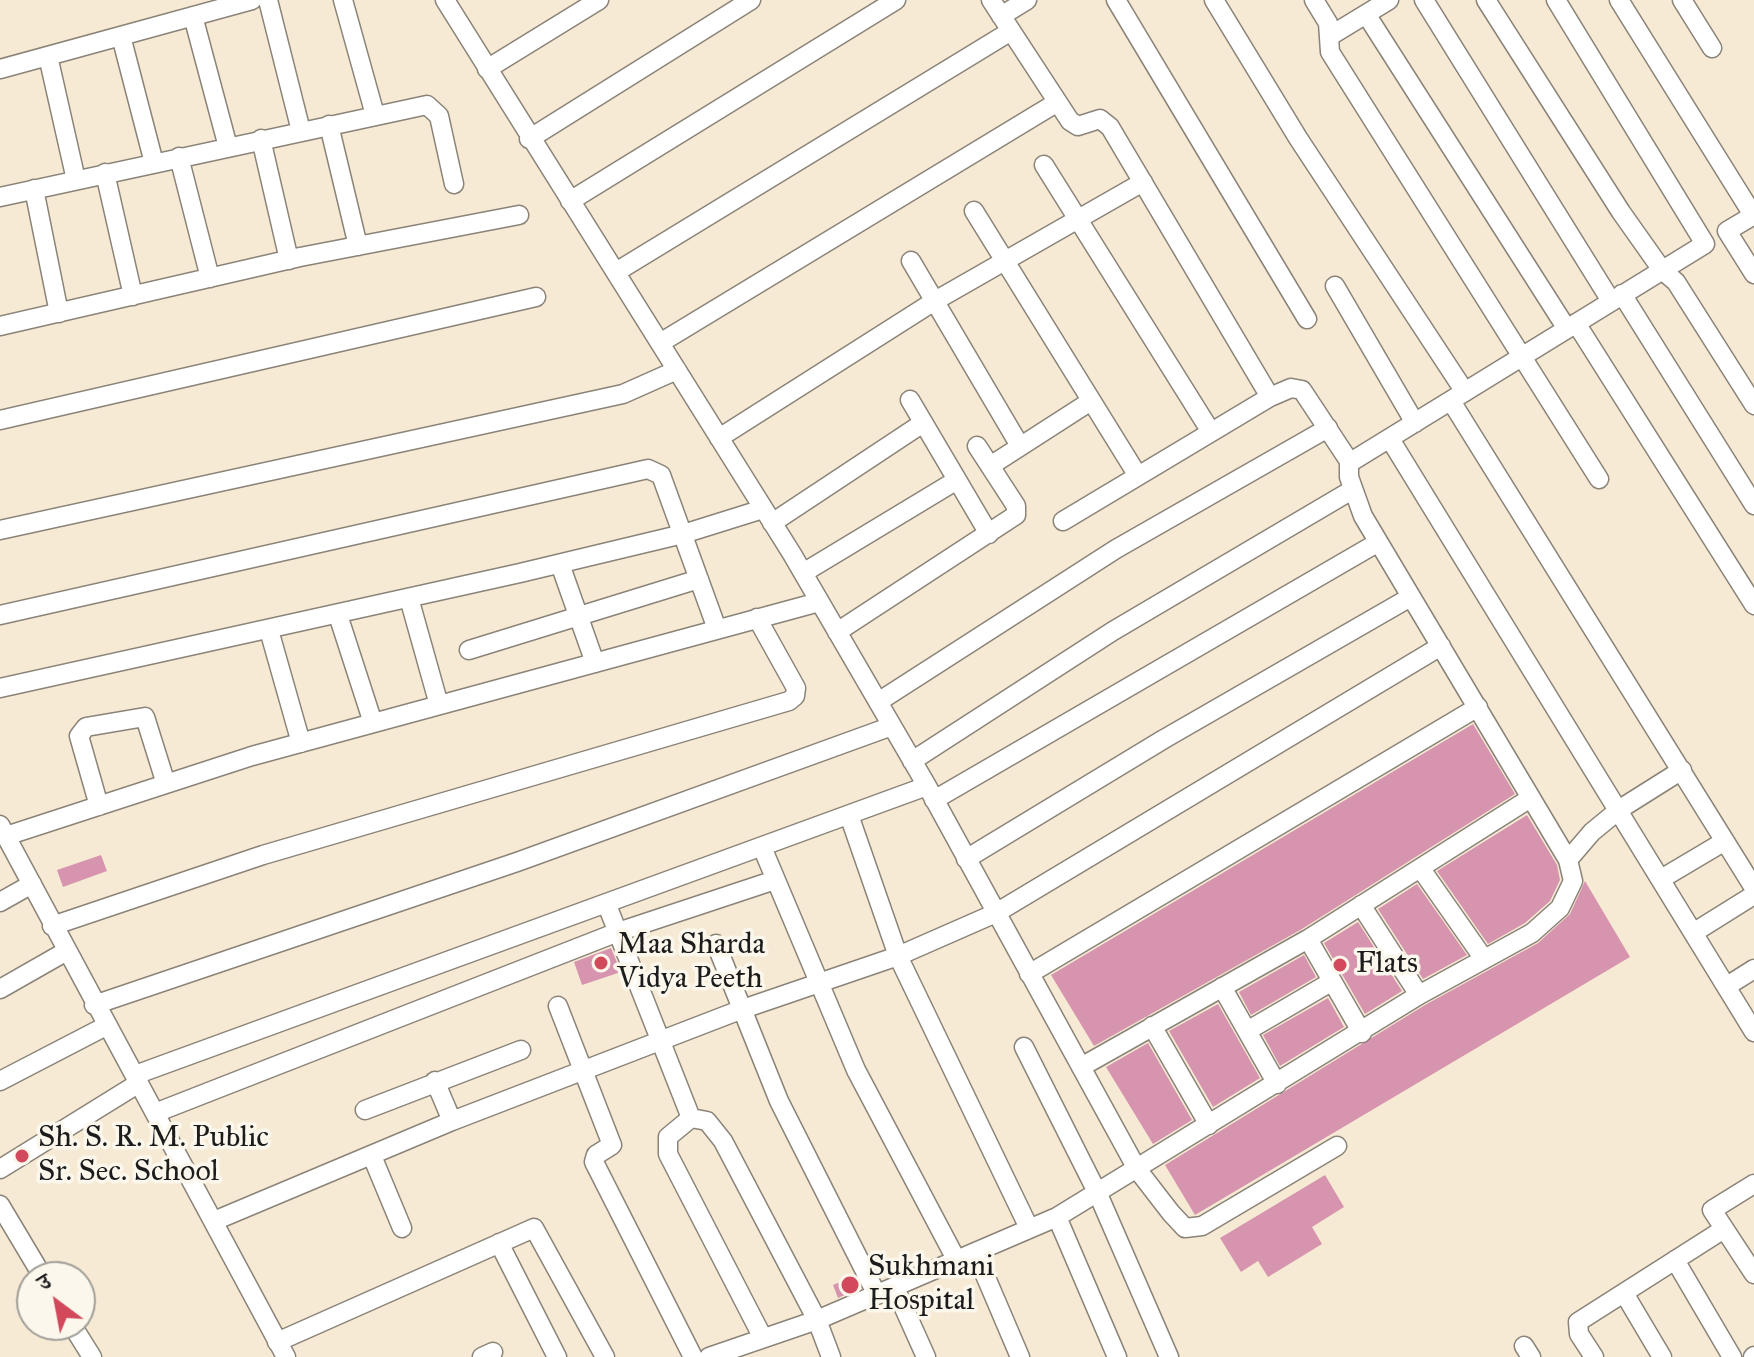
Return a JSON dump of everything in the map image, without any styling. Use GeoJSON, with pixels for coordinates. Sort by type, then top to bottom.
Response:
{"type":"FeatureCollection","features":[{"type":"Feature","properties":{"kind":"street"},"geometry":{"type":"LineString","coordinates":[[0,69],[252,0]]}},
{"type":"Feature","properties":{"kind":"street"},"geometry":{"type":"LineString","coordinates":[[268,0],[301,131]]}},
{"type":"Feature","properties":{"kind":"street"},"geometry":{"type":"LineString","coordinates":[[343,0],[375,115]]}},
{"type":"Feature","properties":{"kind":"street"},"geometry":{"type":"LineString","coordinates":[[445,0],[529,139],[616,272],[803,573],[930,793],[1137,1169],[1178,1222],[1191,1229],[1202,1226],[1337,1146]]}},
{"type":"Feature","properties":{"kind":"street"},"geometry":{"type":"LineString","coordinates":[[487,69],[599,0]]}},
{"type":"Feature","properties":{"kind":"street"},"geometry":{"type":"LineString","coordinates":[[529,139],[751,0]]}},
{"type":"Feature","properties":{"kind":"street"},"geometry":{"type":"LineString","coordinates":[[570,201],[896,0]]}},
{"type":"Feature","properties":{"kind":"street"},"geometry":{"type":"LineString","coordinates":[[616,272],[1027,0]]}},
{"type":"Feature","properties":{"kind":"street"},"geometry":{"type":"LineString","coordinates":[[1116,0],[1307,319]]}},
{"type":"Feature","properties":{"kind":"street"},"geometry":{"type":"LineString","coordinates":[[1214,0],[1458,396],[1754,888]]}},
{"type":"Feature","properties":{"kind":"street"},"geometry":{"type":"LineString","coordinates":[[1314,0],[1328,23],[1330,52],[1599,479]]}},
{"type":"Feature","properties":{"kind":"street"},"geometry":{"type":"LineString","coordinates":[[1330,36],[1389,0]]}},
{"type":"Feature","properties":{"kind":"street"},"geometry":{"type":"LineString","coordinates":[[1424,0],[1754,505]]}},
{"type":"Feature","properties":{"kind":"street"},"geometry":{"type":"LineString","coordinates":[[1486,0],[1662,270],[1676,282],[1754,405]]}},
{"type":"Feature","properties":{"kind":"street"},"geometry":{"type":"LineString","coordinates":[[1556,0],[1705,244]]}},
{"type":"Feature","properties":{"kind":"street"},"geometry":{"type":"LineString","coordinates":[[1349,460],[1390,439],[1616,297],[1754,215],[1619,0]]}},
{"type":"Feature","properties":{"kind":"street"},"geometry":{"type":"LineString","coordinates":[[1682,0],[1712,48]]}},
{"type":"Feature","properties":{"kind":"street"},"geometry":{"type":"LineString","coordinates":[[1366,14],[1754,605]]}},
{"type":"Feature","properties":{"kind":"street"},"geometry":{"type":"LineString","coordinates":[[193,16],[228,147]]}},
{"type":"Feature","properties":{"kind":"street"},"geometry":{"type":"LineString","coordinates":[[1001,16],[1056,103],[1076,126],[1100,119],[1110,127],[1270,397]]}},
{"type":"Feature","properties":{"kind":"street"},"geometry":{"type":"LineString","coordinates":[[121,36],[154,163]]}},
{"type":"Feature","properties":{"kind":"street"},"geometry":{"type":"LineString","coordinates":[[48,56],[76,180]]}},
{"type":"Feature","properties":{"kind":"street"},"geometry":{"type":"LineString","coordinates":[[660,343],[1056,103]]}},
{"type":"Feature","properties":{"kind":"street"},"geometry":{"type":"LineString","coordinates":[[0,197],[427,105],[435,109],[454,184]]}},
{"type":"Feature","properties":{"kind":"street"},"geometry":{"type":"LineString","coordinates":[[329,125],[358,246]]}},
{"type":"Feature","properties":{"kind":"street"},"geometry":{"type":"LineString","coordinates":[[261,139],[289,260]]}},
{"type":"Feature","properties":{"kind":"street"},"geometry":{"type":"LineString","coordinates":[[179,157],[210,278]]}},
{"type":"Feature","properties":{"kind":"street"},"geometry":{"type":"LineString","coordinates":[[1044,165],[1211,432]]}},
{"type":"Feature","properties":{"kind":"street"},"geometry":{"type":"LineString","coordinates":[[105,173],[133,296]]}},
{"type":"Feature","properties":{"kind":"street"},"geometry":{"type":"LineString","coordinates":[[719,438],[933,302],[1143,182]]}},
{"type":"Feature","properties":{"kind":"street"},"geometry":{"type":"LineString","coordinates":[[34,189],[59,313]]}},
{"type":"Feature","properties":{"kind":"street"},"geometry":{"type":"LineString","coordinates":[[974,211],[1138,476]]}},
{"type":"Feature","properties":{"kind":"street"},"geometry":{"type":"LineString","coordinates":[[0,326],[289,260],[519,215]]}},
{"type":"Feature","properties":{"kind":"street"},"geometry":{"type":"LineString","coordinates":[[1727,231],[1754,274]]}},
{"type":"Feature","properties":{"kind":"street"},"geometry":{"type":"LineString","coordinates":[[911,261],[1020,446]]}},
{"type":"Feature","properties":{"kind":"street"},"geometry":{"type":"LineString","coordinates":[[1335,286],[1415,423]]}},
{"type":"Feature","properties":{"kind":"street"},"geometry":{"type":"LineString","coordinates":[[0,420],[536,297]]}},
{"type":"Feature","properties":{"kind":"street"},"geometry":{"type":"LineString","coordinates":[[0,530],[623,394],[677,370]]}},
{"type":"Feature","properties":{"kind":"street"},"geometry":{"type":"LineString","coordinates":[[717,1355],[817,1320],[1057,1217],[1362,1033],[1419,995],[1532,933],[1560,908],[1573,881],[1568,860],[1377,543],[1352,490],[1349,460],[1298,388],[1270,397],[1063,521]]}},
{"type":"Feature","properties":{"kind":"street"},"geometry":{"type":"LineString","coordinates":[[910,400],[989,534]]}},
{"type":"Feature","properties":{"kind":"street"},"geometry":{"type":"LineString","coordinates":[[990,466],[1091,401]]}},
{"type":"Feature","properties":{"kind":"street"},"geometry":{"type":"LineString","coordinates":[[0,688],[338,615],[768,516],[923,423]]}},
{"type":"Feature","properties":{"kind":"street"},"geometry":{"type":"LineString","coordinates":[[878,702],[1116,549],[1328,428]]}},
{"type":"Feature","properties":{"kind":"street"},"geometry":{"type":"LineString","coordinates":[[1390,439],[1620,809],[1754,1032]]}},
{"type":"Feature","properties":{"kind":"street"},"geometry":{"type":"LineString","coordinates":[[837,632],[1009,521],[1017,509],[977,446]]}},
{"type":"Feature","properties":{"kind":"street"},"geometry":{"type":"LineString","coordinates":[[0,615],[648,469],[661,475],[717,629]]}},
{"type":"Feature","properties":{"kind":"street"},"geometry":{"type":"LineString","coordinates":[[803,573],[957,480]]}},
{"type":"Feature","properties":{"kind":"street"},"geometry":{"type":"LineString","coordinates":[[912,761],[1113,631],[1352,490]]}},
{"type":"Feature","properties":{"kind":"street"},"geometry":{"type":"LineString","coordinates":[[0,1169],[137,1079],[849,815],[930,793],[1377,543]]}},
{"type":"Feature","properties":{"kind":"street"},"geometry":{"type":"LineString","coordinates":[[560,564],[595,663]]}},
{"type":"Feature","properties":{"kind":"street"},"geometry":{"type":"LineString","coordinates":[[469,650],[699,579]]}},
{"type":"Feature","properties":{"kind":"street"},"geometry":{"type":"LineString","coordinates":[[409,598],[439,705]]}},
{"type":"Feature","properties":{"kind":"street"},"geometry":{"type":"LineString","coordinates":[[966,859],[1164,739],[1409,598]]}},
{"type":"Feature","properties":{"kind":"street"},"geometry":{"type":"LineString","coordinates":[[605,1357],[538,1230],[530,1229],[282,1349],[65,952],[3,830],[99,806],[301,743],[819,602]]}},
{"type":"Feature","properties":{"kind":"street"},"geometry":{"type":"LineString","coordinates":[[338,615],[373,723]]}},
{"type":"Feature","properties":{"kind":"street"},"geometry":{"type":"LineString","coordinates":[[52,926],[263,855],[789,701],[797,693],[796,688],[757,618]]}},
{"type":"Feature","properties":{"kind":"street"},"geometry":{"type":"LineString","coordinates":[[269,630],[301,743]]}},
{"type":"Feature","properties":{"kind":"street"},"geometry":{"type":"LineString","coordinates":[[214,1221],[452,1121],[740,1010],[898,956],[996,913],[1441,646]]}},
{"type":"Feature","properties":{"kind":"street"},"geometry":{"type":"LineString","coordinates":[[1029,974],[1478,707]]}},
{"type":"Feature","properties":{"kind":"street"},"geometry":{"type":"LineString","coordinates":[[99,806],[79,736],[86,727],[145,717],[166,784]]}},
{"type":"Feature","properties":{"kind":"street"},"geometry":{"type":"LineString","coordinates":[[94,1005],[517,862],[892,726]]}},
{"type":"Feature","properties":{"kind":"street"},"geometry":{"type":"LineString","coordinates":[[1568,860],[1592,832],[1620,809],[1682,770]]}},
{"type":"Feature","properties":{"kind":"street"},"geometry":{"type":"LineString","coordinates":[[1081,1067],[1308,939],[1529,799]]}},
{"type":"Feature","properties":{"kind":"street"},"geometry":{"type":"LineString","coordinates":[[849,815],[898,956],[1029,1228]]}},
{"type":"Feature","properties":{"kind":"street"},"geometry":{"type":"LineString","coordinates":[[1661,879],[1725,841]]}},
{"type":"Feature","properties":{"kind":"street"},"geometry":{"type":"LineString","coordinates":[[762,847],[856,1070],[957,1261]]}},
{"type":"Feature","properties":{"kind":"street"},"geometry":{"type":"LineString","coordinates":[[1421,869],[1484,959]]}},
{"type":"Feature","properties":{"kind":"street"},"geometry":{"type":"LineString","coordinates":[[155,1113],[618,932],[775,880]]}},
{"type":"Feature","properties":{"kind":"street"},"geometry":{"type":"LineString","coordinates":[[0,902],[32,884]]}},
{"type":"Feature","properties":{"kind":"street"},"geometry":{"type":"LineString","coordinates":[[1693,933],[1754,895]]}},
{"type":"Feature","properties":{"kind":"street"},"geometry":{"type":"LineString","coordinates":[[607,905],[691,1118]]}},
{"type":"Feature","properties":{"kind":"street"},"geometry":{"type":"LineString","coordinates":[[1361,905],[1419,995]]}},
{"type":"Feature","properties":{"kind":"street"},"geometry":{"type":"LineString","coordinates":[[1308,939],[1362,1033]]}},
{"type":"Feature","properties":{"kind":"street"},"geometry":{"type":"LineString","coordinates":[[716,944],[779,1101],[926,1357]]}},
{"type":"Feature","properties":{"kind":"street"},"geometry":{"type":"LineString","coordinates":[[0,989],[65,952]]}},
{"type":"Feature","properties":{"kind":"street"},"geometry":{"type":"LineString","coordinates":[[1727,986],[1754,969]]}},
{"type":"Feature","properties":{"kind":"street"},"geometry":{"type":"LineString","coordinates":[[1247,1031],[1331,982]]}},
{"type":"Feature","properties":{"kind":"street"},"geometry":{"type":"LineString","coordinates":[[1222,987],[1277,1084]]}},
{"type":"Feature","properties":{"kind":"street"},"geometry":{"type":"LineString","coordinates":[[558,1006],[612,1145],[596,1155],[594,1162],[693,1357]]}},
{"type":"Feature","properties":{"kind":"street"},"geometry":{"type":"LineString","coordinates":[[0,1081],[106,1026]]}},
{"type":"Feature","properties":{"kind":"street"},"geometry":{"type":"LineString","coordinates":[[1152,1026],[1209,1125]]}},
{"type":"Feature","properties":{"kind":"street"},"geometry":{"type":"LineString","coordinates":[[1024,1047],[1098,1194],[1169,1357]]}},
{"type":"Feature","properties":{"kind":"street"},"geometry":{"type":"LineString","coordinates":[[365,1110],[521,1050]]}},
{"type":"Feature","properties":{"kind":"street"},"geometry":{"type":"LineString","coordinates":[[435,1081],[452,1121]]}},
{"type":"Feature","properties":{"kind":"street"},"geometry":{"type":"LineString","coordinates":[[691,1118],[707,1121],[723,1141],[817,1320],[831,1357]]}},
{"type":"Feature","properties":{"kind":"street"},"geometry":{"type":"LineString","coordinates":[[691,1118],[668,1137],[668,1154],[763,1338]]}},
{"type":"Feature","properties":{"kind":"street"},"geometry":{"type":"LineString","coordinates":[[372,1156],[402,1228]]}},
{"type":"Feature","properties":{"kind":"street"},"geometry":{"type":"LineString","coordinates":[[1754,1184],[1712,1210],[1754,1274]]}},
{"type":"Feature","properties":{"kind":"street"},"geometry":{"type":"LineString","coordinates":[[0,1205],[33,1261]]}},
{"type":"Feature","properties":{"kind":"street"},"geometry":{"type":"LineString","coordinates":[[1057,1217],[1117,1357]]}},
{"type":"Feature","properties":{"kind":"street"},"geometry":{"type":"LineString","coordinates":[[1594,1357],[1579,1334],[1578,1322],[1724,1229]]}},
{"type":"Feature","properties":{"kind":"street"},"geometry":{"type":"LineString","coordinates":[[499,1243],[557,1357]]}},
{"type":"Feature","properties":{"kind":"street"},"geometry":{"type":"LineString","coordinates":[[976,1254],[1020,1357]]}},
{"type":"Feature","properties":{"kind":"street"},"geometry":{"type":"LineString","coordinates":[[1675,1260],[1732,1357]]}},
{"type":"Feature","properties":{"kind":"street"},"geometry":{"type":"LineString","coordinates":[[1624,1293],[1662,1357]]}},
{"type":"Feature","properties":{"kind":"building"},"geometry":{"type":"Polygon","coordinates":[[[1473,724],[1515,794],[1302,929],[1094,1046],[1051,975],[1473,724]]]}},
{"type":"Feature","properties":{"kind":"building"},"geometry":{"type":"Polygon","coordinates":[[[1527,815],[1557,865],[1560,880],[1550,901],[1525,923],[1488,944],[1437,871],[1527,815]]]}},
{"type":"Feature","properties":{"kind":"building"},"geometry":{"type":"Polygon","coordinates":[[[101,855],[107,871],[63,887],[57,870],[101,855]]]}},
{"type":"Feature","properties":{"kind":"building"},"geometry":{"type":"Polygon","coordinates":[[[1585,881],[1630,957],[1195,1215],[1165,1165],[1425,1005],[1538,943],[1570,914],[1585,881]]]}},
{"type":"Feature","properties":{"kind":"building"},"geometry":{"type":"Polygon","coordinates":[[[1417,884],[1467,955],[1423,979],[1378,909],[1417,884]]]}},
{"type":"Feature","properties":{"kind":"building"},"geometry":{"type":"Polygon","coordinates":[[[1358,922],[1402,991],[1365,1014],[1324,943],[1358,922]]]}},
{"type":"Feature","properties":{"kind":"building","name":"Maa Sharda Vidya Peeth"},"geometry":{"type":"Polygon","coordinates":[[[611,948],[621,972],[582,985],[574,962],[611,948]]]}},
{"type":"Feature","properties":{"kind":"building"},"geometry":{"type":"Polygon","coordinates":[[[1304,955],[1316,977],[1251,1015],[1239,992],[1304,955]]]}},
{"type":"Feature","properties":{"kind":"building"},"geometry":{"type":"Polygon","coordinates":[[[1328,998],[1344,1027],[1280,1066],[1263,1035],[1328,998]]]}},
{"type":"Feature","properties":{"kind":"building"},"geometry":{"type":"Polygon","coordinates":[[[1218,1004],[1260,1078],[1213,1107],[1169,1031],[1218,1004]]]}},
{"type":"Feature","properties":{"kind":"building"},"geometry":{"type":"Polygon","coordinates":[[[1148,1043],[1192,1120],[1153,1144],[1106,1067],[1148,1043]]]}},
{"type":"Feature","properties":{"kind":"building"},"geometry":{"type":"Polygon","coordinates":[[[1325,1175],[1344,1207],[1312,1227],[1322,1244],[1268,1277],[1258,1261],[1241,1272],[1220,1238],[1325,1175]]]}},
{"type":"Feature","properties":{"kind":"building"},"geometry":{"type":"Polygon","coordinates":[[[854,1276],[860,1288],[838,1298],[833,1285],[854,1276]]]}},
{"type":"Feature","properties":{"kind":"place","name":"Maa Sharda Vidya Peeth"},"geometry":{"type":"Point","coordinates":[601,963]}},
{"type":"Feature","properties":{"kind":"place","name":"Flats"},"geometry":{"type":"Point","coordinates":[1340,965]}},
{"type":"Feature","properties":{"kind":"place","name":"Sh. S. R. M. Public Sr. Sec. School"},"geometry":{"type":"Point","coordinates":[22,1156]}},
{"type":"Feature","properties":{"kind":"place","name":"Sukhmani Hospital"},"geometry":{"type":"Point","coordinates":[850,1285]}}]}
